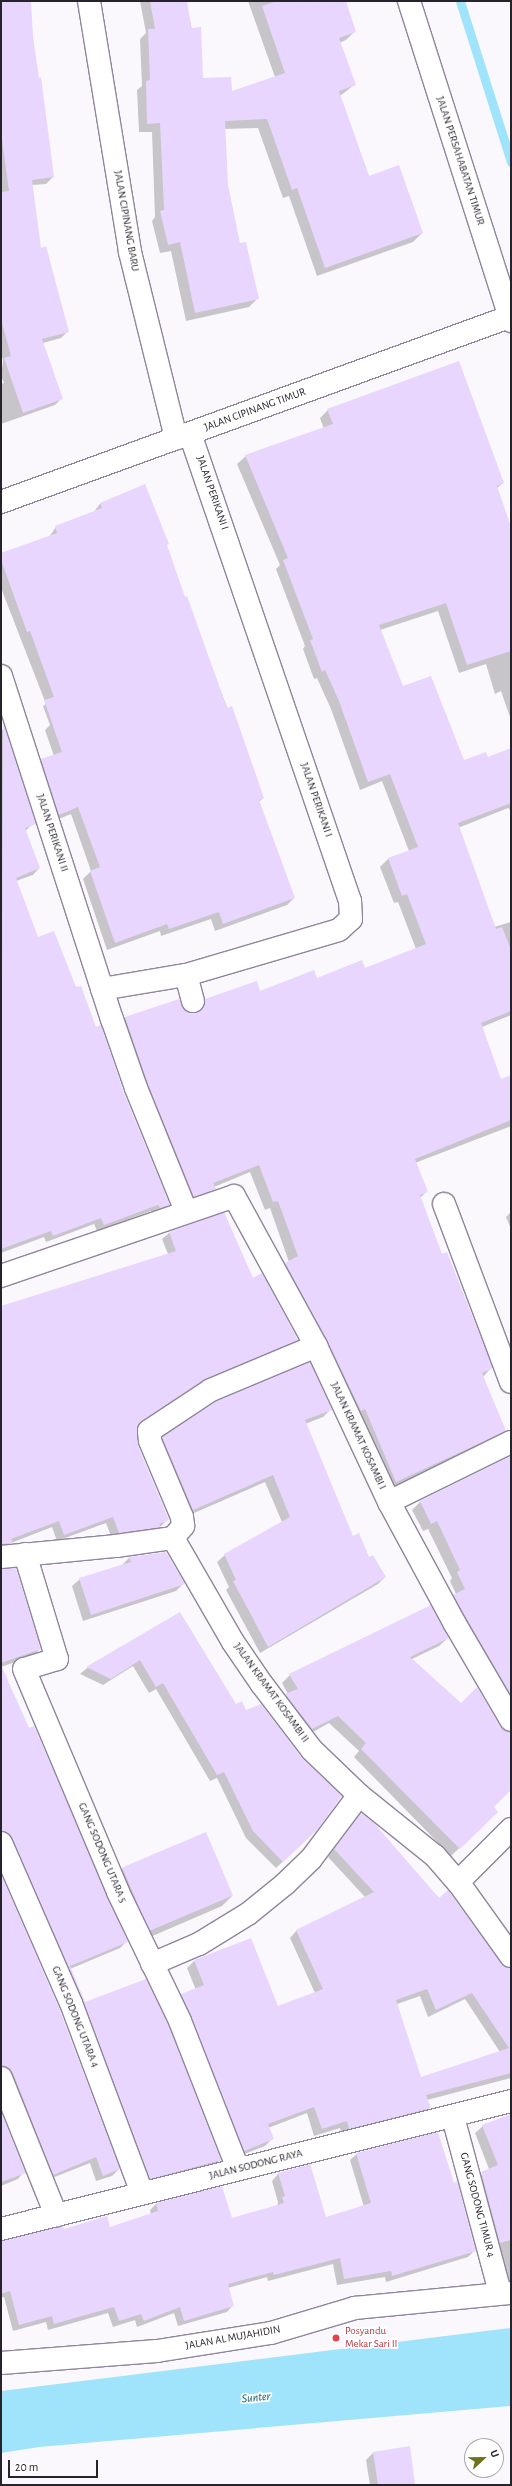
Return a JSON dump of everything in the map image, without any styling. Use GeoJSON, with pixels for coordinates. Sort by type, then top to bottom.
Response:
{"type":"FeatureCollection","features":[{"type":"Feature","properties":{"kind":"street","name":"JALAN CIPINANG BARU"},"geometry":{"type":"LineString","coordinates":[[89,1],[130,252],[183,436]]}},
{"type":"Feature","properties":{"kind":"street","name":"JALAN PERSAHABATAN TIMUR"},"geometry":{"type":"LineString","coordinates":[[409,1],[510,319]]}},
{"type":"Feature","properties":{"kind":"street","name":"JALAN CIPINANG TIMUR"},"geometry":{"type":"LineString","coordinates":[[1,502],[510,319]]}},
{"type":"Feature","properties":{"kind":"street","name":"JALAN PERIKANI I"},"geometry":{"type":"LineString","coordinates":[[102,989],[186,975],[339,930],[351,919],[352,910],[183,436]]}},
{"type":"Feature","properties":{"kind":"street","name":"JALAN PERIKANI II"},"geometry":{"type":"LineString","coordinates":[[1,676],[102,989],[136,1088],[186,1211]]}},
{"type":"Feature","properties":{"kind":"street"},"geometry":{"type":"LineString","coordinates":[[186,975],[193,1001]]}},
{"type":"Feature","properties":{"kind":"street","name":"JALAN KRAMAT KOSAMBI I"},"geometry":{"type":"LineString","coordinates":[[186,1211],[234,1196],[316,1346],[389,1502],[455,1624],[511,1720]]}},
{"type":"Feature","properties":{"kind":"street"},"geometry":{"type":"LineString","coordinates":[[444,1204],[511,1382]]}},
{"type":"Feature","properties":{"kind":"street"},"geometry":{"type":"LineString","coordinates":[[1,1276],[186,1211]]}},
{"type":"Feature","properties":{"kind":"street"},"geometry":{"type":"LineString","coordinates":[[1,1557],[116,1546],[173,1538],[183,1526],[182,1517],[150,1442],[149,1431],[211,1390],[316,1346]]}},
{"type":"Feature","properties":{"kind":"street"},"geometry":{"type":"LineString","coordinates":[[389,1502],[511,1442]]}},
{"type":"Feature","properties":{"kind":"street","name":"JALAN KRAMAT KOSAMBI II"},"geometry":{"type":"LineString","coordinates":[[173,1538],[234,1642],[261,1683],[312,1750],[359,1795],[424,1846],[458,1882],[511,1956]]}},
{"type":"Feature","properties":{"kind":"street","name":"GANG SODONG UTARA 5"},"geometry":{"type":"LineString","coordinates":[[26,1554],[57,1659],[24,1669],[152,1964],[180,2021],[238,2169]]}},
{"type":"Feature","properties":{"kind":"street"},"geometry":{"type":"LineString","coordinates":[[152,1964],[200,1944],[248,1914],[286,1884],[311,1859],[359,1795]]}},
{"type":"Feature","properties":{"kind":"street"},"geometry":{"type":"LineString","coordinates":[[458,1882],[511,1829]]}},
{"type":"Feature","properties":{"kind":"street","name":"GANG SODONG UTARA 4"},"geometry":{"type":"LineString","coordinates":[[1,1843],[72,2003],[142,2193]]}},
{"type":"Feature","properties":{"kind":"street"},"geometry":{"type":"LineString","coordinates":[[1,2078],[56,2215]]}},
{"type":"Feature","properties":{"kind":"street","name":"JALAN SODONG RAYA"},"geometry":{"type":"LineString","coordinates":[[1,2230],[142,2193],[453,2118],[511,2102]]}},
{"type":"Feature","properties":{"kind":"street","name":"GANG SODONG TIMUR 4"},"geometry":{"type":"LineString","coordinates":[[453,2118],[506,2292]]}},
{"type":"Feature","properties":{"kind":"street","name":"JALAN AL MUJAHIDIN"},"geometry":{"type":"LineString","coordinates":[[1,2364],[157,2351],[271,2333],[355,2308],[444,2301],[506,2292]]}},
{"type":"Feature","properties":{"kind":"water","name":"Sunter"},"geometry":{"type":"Polygon","coordinates":[[[511,2328],[511,2406],[39,2447],[1,2453],[1,2391],[511,2328]]]}},
{"type":"Feature","properties":{"kind":"building"},"geometry":{"type":"Polygon","coordinates":[[[1,1],[31,1],[33,37],[39,78],[41,77],[54,177],[32,180],[41,248],[46,246],[69,332],[42,339],[63,399],[23,413],[4,358],[11,356],[1,319],[1,192],[9,191],[1,132],[1,1]]]}},
{"type":"Feature","properties":{"kind":"building"},"geometry":{"type":"Polygon","coordinates":[[[150,1],[187,1],[191,28],[201,27],[203,78],[231,77],[232,91],[285,73],[262,6],[277,1],[346,1],[356,32],[339,38],[356,85],[339,91],[369,176],[399,165],[423,233],[325,268],[297,188],[292,190],[267,119],[225,121],[228,185],[240,243],[246,242],[259,299],[195,313],[180,242],[168,245],[160,211],[164,210],[160,123],[147,124],[146,81],[150,80],[148,29],[155,29],[150,1]]]}},
{"type":"Feature","properties":{"kind":"building"},"geometry":{"type":"Polygon","coordinates":[[[459,361],[504,483],[497,486],[511,527],[511,651],[467,665],[446,603],[379,625],[403,686],[431,676],[464,760],[486,752],[488,757],[511,748],[511,803],[458,823],[496,929],[502,927],[511,950],[511,1011],[481,1023],[501,1079],[511,1075],[511,1120],[415,1159],[428,1192],[420,1195],[442,1254],[447,1252],[493,1368],[482,1373],[506,1431],[396,1482],[365,1409],[361,1411],[327,1340],[285,1263],[298,1256],[278,1201],[273,1202],[259,1165],[213,1183],[216,1189],[194,1197],[148,1084],[125,1017],[179,999],[184,1010],[196,1013],[202,1010],[205,999],[257,981],[260,991],[314,970],[317,978],[362,960],[365,968],[426,944],[407,894],[402,896],[388,858],[418,847],[390,774],[368,782],[339,701],[325,670],[322,672],[310,640],[313,639],[283,560],[288,558],[245,455],[333,424],[327,409],[459,361]]]}},
{"type":"Feature","properties":{"kind":"building"},"geometry":{"type":"Polygon","coordinates":[[[145,484],[169,544],[167,545],[185,597],[187,596],[227,708],[232,706],[264,798],[259,800],[295,898],[223,924],[219,912],[169,929],[167,924],[115,943],[90,871],[100,867],[78,807],[59,815],[41,759],[62,752],[44,700],[54,697],[30,631],[27,632],[1,560],[1,553],[57,533],[55,526],[102,508],[100,503],[145,484]]]}},
{"type":"Feature","properties":{"kind":"building"},"geometry":{"type":"Polygon","coordinates":[[[3,722],[36,824],[25,828],[40,868],[16,878],[38,937],[54,931],[76,987],[81,986],[96,1027],[101,1025],[124,1093],[170,1205],[160,1208],[158,1205],[104,1225],[101,1218],[53,1236],[51,1231],[1,1249],[3,722]]]}},
{"type":"Feature","properties":{"kind":"building"},"geometry":{"type":"Polygon","coordinates":[[[224,1212],[253,1278],[262,1273],[298,1340],[206,1379],[138,1425],[138,1446],[169,1520],[159,1524],[161,1527],[119,1533],[113,1517],[64,1535],[59,1521],[11,1539],[13,1543],[1,1544],[1,1306],[176,1251],[169,1232],[224,1212]]]}},
{"type":"Feature","properties":{"kind":"building"},"geometry":{"type":"Polygon","coordinates":[[[310,1362],[332,1410],[305,1420],[353,1536],[359,1533],[369,1557],[373,1555],[386,1577],[268,1647],[233,1581],[236,1580],[224,1554],[290,1517],[273,1475],[193,1510],[162,1437],[217,1401],[310,1362]]]}},
{"type":"Feature","properties":{"kind":"building"},"geometry":{"type":"Polygon","coordinates":[[[511,1456],[511,1695],[453,1595],[465,1589],[457,1572],[460,1570],[437,1521],[431,1524],[420,1501],[511,1456]]]}},
{"type":"Feature","properties":{"kind":"building"},"geometry":{"type":"Polygon","coordinates":[[[166,1552],[185,1584],[91,1615],[79,1578],[131,1562],[129,1557],[166,1552]]]}},
{"type":"Feature","properties":{"kind":"building"},"geometry":{"type":"Polygon","coordinates":[[[16,1568],[41,1649],[1,1663],[1,1569],[16,1568]]]}},
{"type":"Feature","properties":{"kind":"building"},"geometry":{"type":"Polygon","coordinates":[[[431,1605],[449,1638],[410,1657],[461,1703],[477,1687],[500,1726],[511,1732],[511,1790],[494,1807],[498,1812],[460,1849],[361,1749],[366,1743],[338,1716],[312,1729],[285,1694],[298,1689],[289,1674],[431,1605]]]}},
{"type":"Feature","properties":{"kind":"building"},"geometry":{"type":"Polygon","coordinates":[[[180,1612],[236,1704],[242,1701],[246,1710],[261,1704],[302,1758],[342,1796],[317,1830],[283,1862],[253,1831],[224,1772],[217,1775],[163,1683],[156,1687],[140,1660],[111,1679],[86,1667],[180,1612]]]}},
{"type":"Feature","properties":{"kind":"building"},"geometry":{"type":"Polygon","coordinates":[[[1,1665],[29,1728],[34,1726],[128,1942],[70,1966],[85,2002],[146,1979],[169,2026],[221,2160],[150,2179],[82,1998],[12,1838],[8,1833],[1,1831],[1,1665]]]}},
{"type":"Feature","properties":{"kind":"building"},"geometry":{"type":"Polygon","coordinates":[[[361,1813],[374,1823],[439,1898],[448,1890],[501,1963],[511,1968],[511,2073],[426,2095],[431,2108],[349,2129],[347,2121],[322,2129],[314,2107],[268,2124],[274,2139],[244,2151],[181,1994],[204,1985],[194,1960],[251,1938],[278,2006],[323,1989],[296,1930],[374,1892],[334,1849],[361,1813]],[[427,1989],[396,2000],[421,2077],[509,2048],[472,1993],[436,2010],[427,1989]]]}},
{"type":"Feature","properties":{"kind":"building"},"geometry":{"type":"Polygon","coordinates":[[[206,1832],[233,1896],[149,1931],[122,1868],[206,1832]]]}},
{"type":"Feature","properties":{"kind":"building"},"geometry":{"type":"Polygon","coordinates":[[[1,1874],[59,2008],[120,2169],[103,2176],[96,2157],[53,2175],[13,2073],[8,2068],[1,2066],[1,1874]]]}},
{"type":"Feature","properties":{"kind":"building"},"geometry":{"type":"Polygon","coordinates":[[[1,2112],[26,2173],[1,2182],[1,2112]]]}},
{"type":"Feature","properties":{"kind":"building"},"geometry":{"type":"Polygon","coordinates":[[[511,2114],[511,2240],[500,2243],[481,2172],[498,2165],[482,2125],[511,2114]]]}},
{"type":"Feature","properties":{"kind":"building"},"geometry":{"type":"Polygon","coordinates":[[[438,2132],[454,2183],[457,2181],[476,2251],[392,2276],[391,2271],[344,2279],[340,2258],[274,2275],[273,2272],[228,2284],[234,2306],[184,2321],[180,2307],[144,2321],[141,2314],[119,2321],[114,2307],[54,2324],[52,2316],[19,2325],[10,2291],[1,2294],[1,2241],[63,2226],[64,2229],[107,2216],[110,2227],[158,2211],[156,2203],[222,2186],[232,2218],[284,2203],[282,2197],[285,2196],[278,2173],[310,2164],[326,2217],[371,2203],[356,2153],[438,2132]]]}},
{"type":"Feature","properties":{"kind":"building"},"geometry":{"type":"Polygon","coordinates":[[[410,2446],[415,2485],[378,2485],[373,2452],[410,2446]]]}},
{"type":"Feature","properties":{"kind":"waterway"},"geometry":{"type":"LineString","coordinates":[[460,1],[511,162]]}},
{"type":"Feature","properties":{"kind":"place","name":"Posyandu Mekar Sari II"},"geometry":{"type":"Point","coordinates":[336,2338]}}]}
